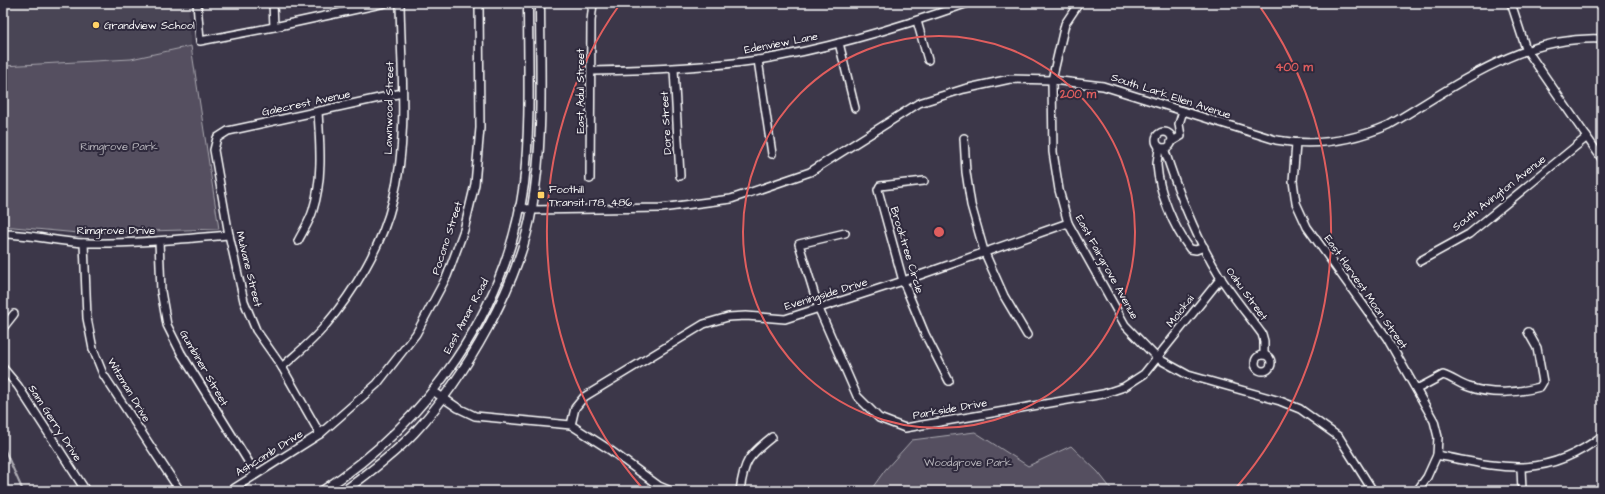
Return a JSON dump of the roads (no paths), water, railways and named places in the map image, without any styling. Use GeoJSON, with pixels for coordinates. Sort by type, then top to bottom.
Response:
{"type":"FeatureCollection","features":[{"type":"Feature","properties":{"kind":"main road","name":"East Amar Road"},"geometry":{"type":"LineString","coordinates":[[322,491],[376,451],[412,416],[433,391],[469,338],[486,305],[508,250],[519,207],[528,140],[528,3]]}},
{"type":"Feature","properties":{"kind":"main road","name":"East Amar Road"},"geometry":{"type":"LineString","coordinates":[[344,491],[379,466],[413,434],[444,399],[496,314],[515,267],[532,210],[540,136],[540,3]]}},
{"type":"Feature","properties":{"kind":"street"},"geometry":{"type":"LineString","coordinates":[[197,3],[200,41],[274,27],[350,7],[385,3]]}},
{"type":"Feature","properties":{"kind":"street"},"geometry":{"type":"LineString","coordinates":[[273,3],[274,27]]}},
{"type":"Feature","properties":{"kind":"street","name":"Lawnwood Street"},"geometry":{"type":"LineString","coordinates":[[282,367],[324,328],[358,281],[377,245],[393,200],[402,147],[400,3]]}},
{"type":"Feature","properties":{"kind":"street","name":"Pocono Street"},"geometry":{"type":"LineString","coordinates":[[320,434],[377,384],[416,334],[447,276],[464,230],[475,184],[480,128],[479,3]]}},
{"type":"Feature","properties":{"kind":"street","name":"East Adul Street"},"geometry":{"type":"LineString","coordinates":[[590,179],[592,71],[591,22],[593,3]]}},
{"type":"Feature","properties":{"kind":"street","name":"Edenview Lane"},"geometry":{"type":"LineString","coordinates":[[592,71],[674,69],[758,60],[840,43],[917,21],[968,3]]}},
{"type":"Feature","properties":{"kind":"street","name":"East Fairgrove Avenue"},"geometry":{"type":"LineString","coordinates":[[1080,3],[1065,24],[1052,80],[1053,152],[1059,190],[1068,222],[1124,325],[1157,358],[1188,375],[1280,401],[1300,409],[1339,437],[1373,491]]}},
{"type":"Feature","properties":{"kind":"street"},"geometry":{"type":"LineString","coordinates":[[1511,3],[1526,49],[1602,159]]}},
{"type":"Feature","properties":{"kind":"street"},"geometry":{"type":"LineString","coordinates":[[917,21],[928,60]]}},
{"type":"Feature","properties":{"kind":"street","name":"South Lark Ellen Avenue"},"geometry":{"type":"LineString","coordinates":[[519,207],[532,210],[660,208],[731,198],[810,172],[919,103],[964,89],[1010,79],[1052,80],[1110,87],[1255,134],[1296,144],[1332,142],[1370,133],[1389,125],[1503,59],[1526,49],[1572,39],[1602,39]]}},
{"type":"Feature","properties":{"kind":"street"},"geometry":{"type":"LineString","coordinates":[[840,43],[855,108]]}},
{"type":"Feature","properties":{"kind":"street"},"geometry":{"type":"LineString","coordinates":[[758,60],[772,154]]}},
{"type":"Feature","properties":{"kind":"street","name":"Dore Street"},"geometry":{"type":"LineString","coordinates":[[674,69],[680,176]]}},
{"type":"Feature","properties":{"kind":"street","name":"Galecrest Avenue"},"geometry":{"type":"LineString","coordinates":[[216,138],[228,131],[402,93]]}},
{"type":"Feature","properties":{"kind":"street"},"geometry":{"type":"LineString","coordinates":[[1162,147],[1169,146],[1171,142],[1180,136],[1179,124],[1183,111]]}},
{"type":"Feature","properties":{"kind":"street"},"geometry":{"type":"LineString","coordinates":[[298,241],[313,211],[320,181],[321,151],[318,112]]}},
{"type":"Feature","properties":{"kind":"street"},"geometry":{"type":"LineString","coordinates":[[1162,147],[1156,140],[1160,134],[1165,133],[1169,135],[1171,142]]}},
{"type":"Feature","properties":{"kind":"street","name":"South Avington Avenue"},"geometry":{"type":"LineString","coordinates":[[1420,261],[1469,234],[1587,137]]}},
{"type":"Feature","properties":{"kind":"street","name":"Mulvane Street"},"geometry":{"type":"LineString","coordinates":[[216,138],[214,150],[229,235],[244,301],[256,330],[282,367],[320,434]]}},
{"type":"Feature","properties":{"kind":"street"},"geometry":{"type":"LineString","coordinates":[[964,138],[966,172],[971,205],[984,251],[1004,296],[1027,335]]}},
{"type":"Feature","properties":{"kind":"street","name":"East Harvest Moon Street"},"geometry":{"type":"LineString","coordinates":[[1296,144],[1293,181],[1296,203],[1307,227],[1387,338],[1434,421],[1438,438],[1437,456],[1427,477],[1417,491]]}},
{"type":"Feature","properties":{"kind":"street"},"geometry":{"type":"LineString","coordinates":[[1162,147],[1157,164],[1163,192],[1170,210],[1190,249],[1196,250],[1204,248]]}},
{"type":"Feature","properties":{"kind":"street","name":"Oahu Street"},"geometry":{"type":"LineString","coordinates":[[1162,147],[1174,179],[1204,248],[1221,278],[1262,334],[1264,341],[1264,355]]}},
{"type":"Feature","properties":{"kind":"street","name":"Brooktree Circle"},"geometry":{"type":"LineString","coordinates":[[924,181],[878,187],[903,281],[925,334],[950,381]]}},
{"type":"Feature","properties":{"kind":"street","name":"Eveningside Drive"},"geometry":{"type":"LineString","coordinates":[[571,424],[575,408],[584,397],[704,324],[728,317],[746,316],[785,319],[903,281],[1068,222]]}},
{"type":"Feature","properties":{"kind":"street","name":"Parkside Drive"},"geometry":{"type":"LineString","coordinates":[[845,233],[799,244],[819,309],[857,396],[879,418],[905,428],[1103,394],[1124,387],[1144,374],[1157,358]]}},
{"type":"Feature","properties":{"kind":"street","name":"Rimgrove Drive"},"geometry":{"type":"LineString","coordinates":[[3,234],[26,234],[84,243],[159,241],[229,235]]}},
{"type":"Feature","properties":{"kind":"street","name":"Gumbiner Street"},"geometry":{"type":"LineString","coordinates":[[159,241],[161,291],[167,325],[181,353],[256,474]]}},
{"type":"Feature","properties":{"kind":"street","name":"Witzman Drive"},"geometry":{"type":"LineString","coordinates":[[84,243],[86,318],[93,349],[104,374],[180,491]]}},
{"type":"Feature","properties":{"kind":"street","name":"Molokai"},"geometry":{"type":"LineString","coordinates":[[1157,358],[1221,278]]}},
{"type":"Feature","properties":{"kind":"street"},"geometry":{"type":"LineString","coordinates":[[3,328],[14,314]]}},
{"type":"Feature","properties":{"kind":"street"},"geometry":{"type":"LineString","coordinates":[[1417,389],[1443,375],[1451,377],[1462,385],[1472,388],[1502,392],[1540,387],[1544,382],[1537,348],[1528,332]]}},
{"type":"Feature","properties":{"kind":"street","name":"Sam Gerry Drive"},"geometry":{"type":"LineString","coordinates":[[3,368],[18,386],[86,491]]}},
{"type":"Feature","properties":{"kind":"street"},"geometry":{"type":"LineString","coordinates":[[433,391],[444,399],[475,416],[571,424],[610,450],[657,489],[671,491]]}},
{"type":"Feature","properties":{"kind":"street","name":"Ashcomb Drive"},"geometry":{"type":"LineString","coordinates":[[230,491],[320,434]]}},
{"type":"Feature","properties":{"kind":"street"},"geometry":{"type":"LineString","coordinates":[[740,491],[743,468],[753,452],[772,436]]}},
{"type":"Feature","properties":{"kind":"street"},"geometry":{"type":"LineString","coordinates":[[1437,456],[1496,467],[1521,468],[1557,462],[1587,447],[1602,436]]}},
{"type":"Feature","properties":{"kind":"street"},"geometry":{"type":"LineString","coordinates":[[1521,468],[1522,491]]}},
{"type":"Feature","properties":{"kind":"waterway"},"geometry":{"type":"LineString","coordinates":[[3,446],[23,491]]}},
{"type":"Feature","properties":{"kind":"place","name":"Grandview School"},"geometry":{"type":"Point","coordinates":[96,25]}},
{"type":"Feature","properties":{"kind":"place","name":"Foothill Transit 178, 486"},"geometry":{"type":"Point","coordinates":[541,195]}},
{"type":"Feature","properties":{"kind":"park label","name":"Rimgrove Park"},"geometry":{"type":"Point","coordinates":[119,146]}},
{"type":"Feature","properties":{"kind":"park label","name":"Woodgrove Park"},"geometry":{"type":"Point","coordinates":[968,462]}}]}
